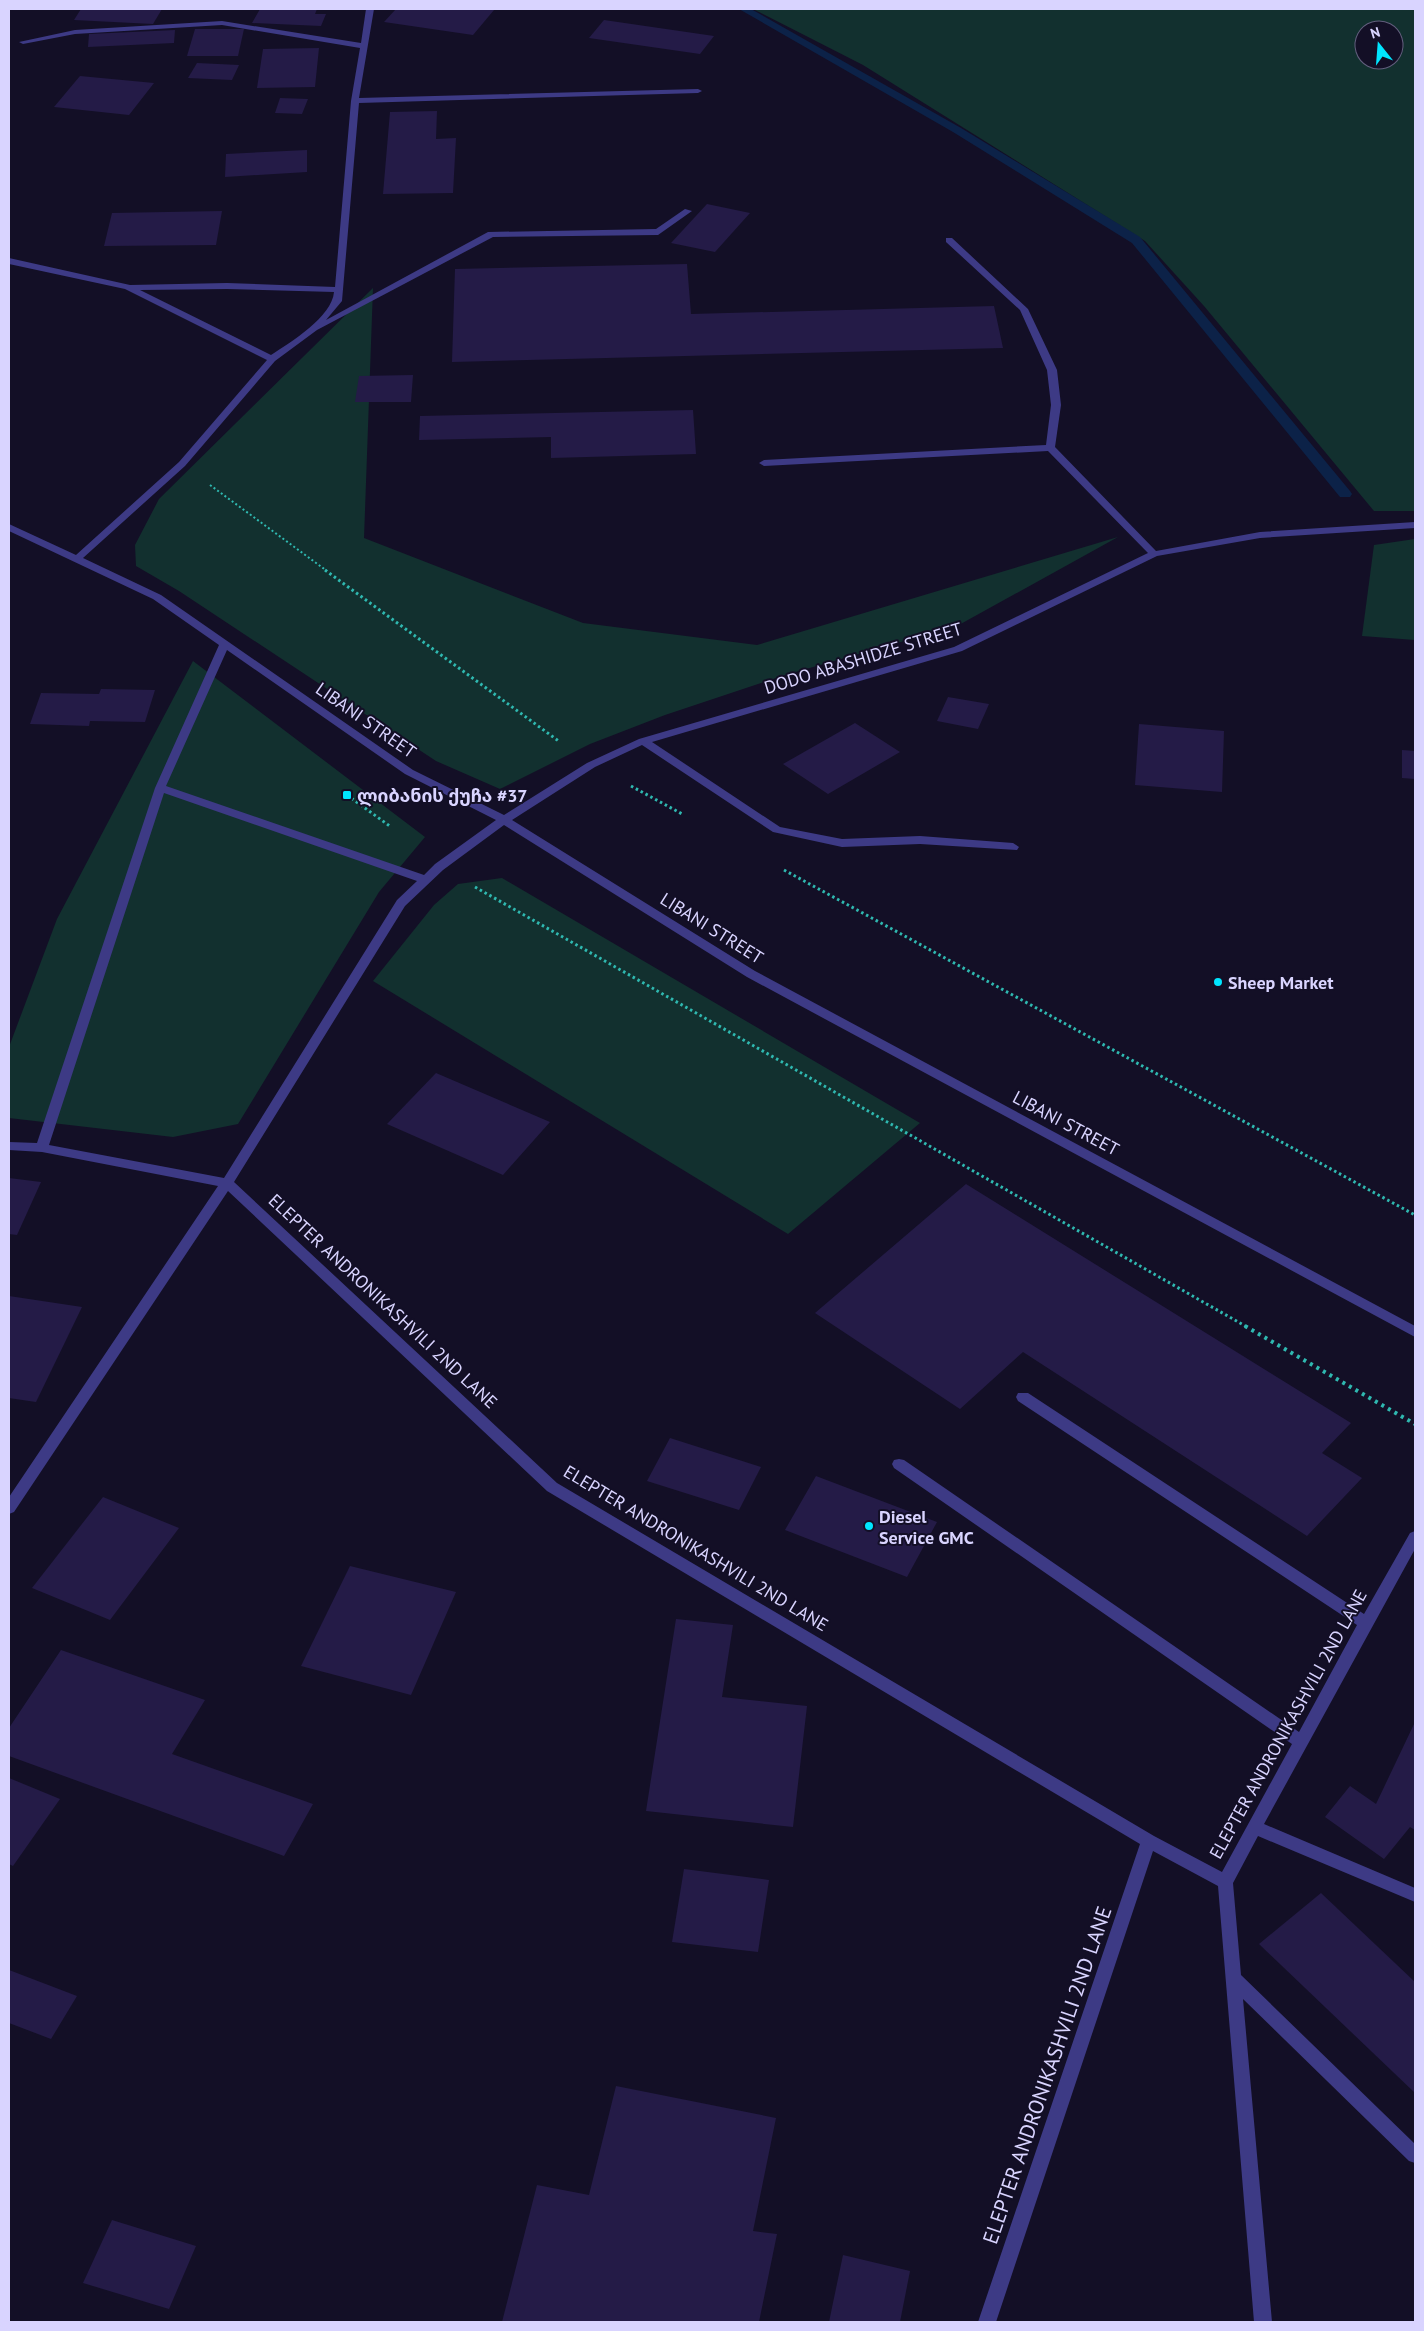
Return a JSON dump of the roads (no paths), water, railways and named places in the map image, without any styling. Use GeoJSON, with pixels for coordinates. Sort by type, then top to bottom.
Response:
{"type":"FeatureCollection","features":[{"type":"Feature","properties":{"kind":"street"},"geometry":{"type":"LineString","coordinates":[[311,332],[338,302],[355,101],[370,9]]}},
{"type":"Feature","properties":{"kind":"street"},"geometry":{"type":"LineString","coordinates":[[23,42],[75,32],[222,23],[364,46]]}},
{"type":"Feature","properties":{"kind":"street"},"geometry":{"type":"LineString","coordinates":[[355,101],[698,91]]}},
{"type":"Feature","properties":{"kind":"street"},"geometry":{"type":"LineString","coordinates":[[77,559],[182,464],[272,359],[311,332],[491,234],[658,232],[688,211]]}},
{"type":"Feature","properties":{"kind":"street"},"geometry":{"type":"LineString","coordinates":[[949,240],[1024,309],[1052,370],[1056,405],[1050,448]]}},
{"type":"Feature","properties":{"kind":"street"},"geometry":{"type":"LineString","coordinates":[[9,261],[128,287],[227,286],[339,290]]}},
{"type":"Feature","properties":{"kind":"street"},"geometry":{"type":"LineString","coordinates":[[128,287],[272,359]]}},
{"type":"Feature","properties":{"kind":"street"},"geometry":{"type":"LineString","coordinates":[[764,463],[1050,448],[1154,554]]}},
{"type":"Feature","properties":{"kind":"street","name":"DODO ABASHIDZE STREET"},"geometry":{"type":"LineString","coordinates":[[504,820],[591,765],[643,741],[958,649],[1154,554],[1260,534],[1415,525]]}},
{"type":"Feature","properties":{"kind":"street","name":"LIBANI STREET"},"geometry":{"type":"LineString","coordinates":[[9,527],[157,597],[409,772],[504,820],[751,974],[1415,1332]]}},
{"type":"Feature","properties":{"kind":"street"},"geometry":{"type":"LineString","coordinates":[[42,1148],[160,788],[225,644]]}},
{"type":"Feature","properties":{"kind":"street"},"geometry":{"type":"LineString","coordinates":[[643,741],[777,830],[842,843],[920,840],[1013,847]]}},
{"type":"Feature","properties":{"kind":"street"},"geometry":{"type":"LineString","coordinates":[[160,788],[426,880]]}},
{"type":"Feature","properties":{"kind":"street"},"geometry":{"type":"LineString","coordinates":[[9,1508],[227,1183],[401,903],[443,864],[504,820]]}},
{"type":"Feature","properties":{"kind":"street"},"geometry":{"type":"LineString","coordinates":[[9,1146],[42,1148],[227,1183]]}},
{"type":"Feature","properties":{"kind":"street","name":"ELEPTER ANDRONIKASHVILI 2ND LANE"},"geometry":{"type":"LineString","coordinates":[[227,1183],[552,1487],[1149,1841],[1225,1882],[1415,1537]]}},
{"type":"Feature","properties":{"kind":"street"},"geometry":{"type":"LineString","coordinates":[[1023,1397],[1366,1623]]}},
{"type":"Feature","properties":{"kind":"street"},"geometry":{"type":"LineString","coordinates":[[899,1464],[1301,1742]]}},
{"type":"Feature","properties":{"kind":"street"},"geometry":{"type":"LineString","coordinates":[[1254,1827],[1415,1895]]}},
{"type":"Feature","properties":{"kind":"street","name":"ELEPTER ANDRONIKASHVILI 2ND LANE"},"geometry":{"type":"LineString","coordinates":[[987,2322],[1149,1841]]}},
{"type":"Feature","properties":{"kind":"street"},"geometry":{"type":"LineString","coordinates":[[1225,1882],[1263,2322]]}},
{"type":"Feature","properties":{"kind":"street"},"geometry":{"type":"LineString","coordinates":[[1232,1978],[1415,2155]]}},
{"type":"Feature","properties":{"kind":"waterway"},"geometry":{"type":"LineString","coordinates":[[744,9],[957,130],[1136,240],[1345,494]]}},
{"type":"Feature","properties":{"kind":"place","name":"ლიბანის ქუჩა #37"},"geometry":{"type":"Point","coordinates":[347,795]}},
{"type":"Feature","properties":{"kind":"place","name":"Sheep Market"},"geometry":{"type":"Point","coordinates":[1218,982]}},
{"type":"Feature","properties":{"kind":"place","name":"Diesel Service GMC"},"geometry":{"type":"Point","coordinates":[869,1526]}}]}
